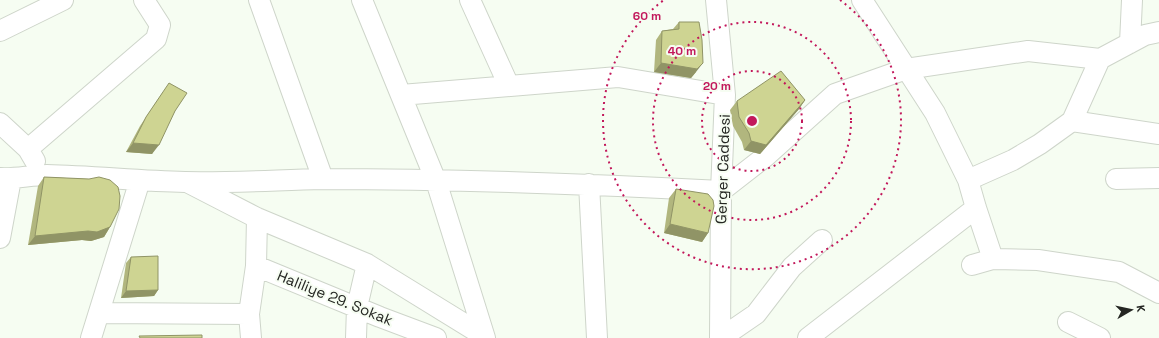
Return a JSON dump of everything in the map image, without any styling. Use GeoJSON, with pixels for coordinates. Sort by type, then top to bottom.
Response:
{"type":"FeatureCollection","features":[{"type":"Feature","properties":{"kind":"street"},"geometry":{"type":"LineString","coordinates":[[0,31],[63,0]]}},
{"type":"Feature","properties":{"kind":"street"},"geometry":{"type":"LineString","coordinates":[[28,149],[156,39],[160,25],[144,0]]}},
{"type":"Feature","properties":{"kind":"street"},"geometry":{"type":"LineString","coordinates":[[258,0],[323,179]]}},
{"type":"Feature","properties":{"kind":"street"},"geometry":{"type":"LineString","coordinates":[[362,0],[436,181],[484,337]]}},
{"type":"Feature","properties":{"kind":"street"},"geometry":{"type":"LineString","coordinates":[[470,0],[509,86]]}},
{"type":"Feature","properties":{"kind":"street","name":"Gerger Caddesi"},"geometry":{"type":"LineString","coordinates":[[716,0],[725,95],[721,191],[720,338]]}},
{"type":"Feature","properties":{"kind":"street"},"geometry":{"type":"LineString","coordinates":[[862,0],[935,113],[968,180],[993,259]]}},
{"type":"Feature","properties":{"kind":"street"},"geometry":{"type":"LineString","coordinates":[[1130,43],[1132,0]]}},
{"type":"Feature","properties":{"kind":"street"},"geometry":{"type":"LineString","coordinates":[[0,238],[6,178],[45,175],[187,182],[323,179],[589,184],[721,191],[766,156],[835,94],[906,69],[1028,51],[1100,59],[1145,35],[1159,32]]}},
{"type":"Feature","properties":{"kind":"street"},"geometry":{"type":"LineString","coordinates":[[968,180],[1013,160],[1040,144],[1072,121],[1100,59]]}},
{"type":"Feature","properties":{"kind":"street"},"geometry":{"type":"LineString","coordinates":[[401,95],[618,77],[725,95]]}},
{"type":"Feature","properties":{"kind":"street"},"geometry":{"type":"LineString","coordinates":[[1072,121],[1159,134]]}},
{"type":"Feature","properties":{"kind":"street"},"geometry":{"type":"LineString","coordinates":[[0,123],[28,149],[45,175]]}},
{"type":"Feature","properties":{"kind":"street"},"geometry":{"type":"LineString","coordinates":[[1116,179],[1159,178]]}},
{"type":"Feature","properties":{"kind":"street"},"geometry":{"type":"LineString","coordinates":[[91,338],[140,180]]}},
{"type":"Feature","properties":{"kind":"street"},"geometry":{"type":"LineString","coordinates":[[187,182],[257,218],[367,264],[484,337]]}},
{"type":"Feature","properties":{"kind":"street"},"geometry":{"type":"LineString","coordinates":[[589,184],[597,338]]}},
{"type":"Feature","properties":{"kind":"street"},"geometry":{"type":"LineString","coordinates":[[808,338],[976,208]]}},
{"type":"Feature","properties":{"kind":"street"},"geometry":{"type":"LineString","coordinates":[[251,338],[249,314],[256,266],[257,218]]}},
{"type":"Feature","properties":{"kind":"street"},"geometry":{"type":"LineString","coordinates":[[720,338],[756,314],[792,267],[822,240]]}},
{"type":"Feature","properties":{"kind":"street"},"geometry":{"type":"LineString","coordinates":[[972,265],[993,259],[1038,260],[1119,272],[1159,293]]}},
{"type":"Feature","properties":{"kind":"street"},"geometry":{"type":"LineString","coordinates":[[356,338],[356,307],[367,264]]}},
{"type":"Feature","properties":{"kind":"street","name":"Haliliye 29. Sokak"},"geometry":{"type":"LineString","coordinates":[[256,266],[436,338]]}},
{"type":"Feature","properties":{"kind":"street"},"geometry":{"type":"LineString","coordinates":[[100,313],[249,314]]}},
{"type":"Feature","properties":{"kind":"street"},"geometry":{"type":"LineString","coordinates":[[1068,322],[1100,338]]}},
{"type":"Feature","properties":{"kind":"building"},"geometry":{"type":"Polygon","coordinates":[[[679,22],[699,22],[702,40],[703,63],[697,69],[661,63],[662,31],[679,29],[679,22]]]}},
{"type":"Feature","properties":{"kind":"building"},"geometry":{"type":"Polygon","coordinates":[[[781,71],[805,100],[766,145],[751,141],[749,133],[739,117],[737,101],[781,71]]]}},
{"type":"Feature","properties":{"kind":"building"},"geometry":{"type":"Polygon","coordinates":[[[169,83],[187,93],[175,111],[159,145],[133,143],[146,117],[169,83]]]}},
{"type":"Feature","properties":{"kind":"building"},"geometry":{"type":"Polygon","coordinates":[[[44,177],[89,179],[99,177],[110,180],[118,187],[120,196],[119,209],[110,227],[97,232],[88,231],[35,236],[44,177]]]}},
{"type":"Feature","properties":{"kind":"building"},"geometry":{"type":"Polygon","coordinates":[[[676,189],[708,194],[713,200],[714,206],[708,233],[670,224],[676,189]]]}},
{"type":"Feature","properties":{"kind":"building"},"geometry":{"type":"Polygon","coordinates":[[[158,256],[158,290],[126,291],[131,257],[158,256]]]}},
{"type":"Feature","properties":{"kind":"building"},"geometry":{"type":"Polygon","coordinates":[[[202,335],[202,338],[140,338],[139,336],[202,335]]]}}]}
